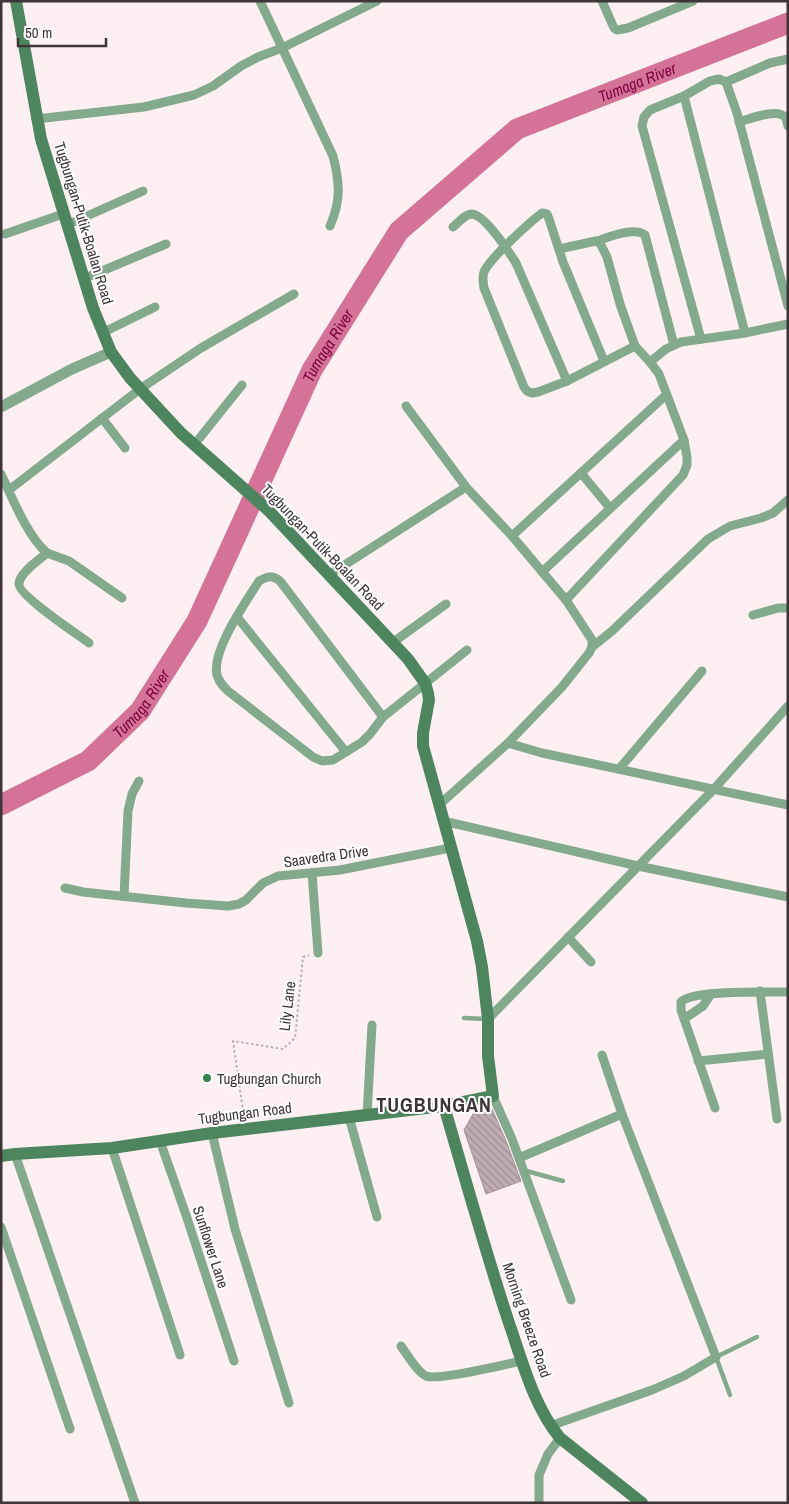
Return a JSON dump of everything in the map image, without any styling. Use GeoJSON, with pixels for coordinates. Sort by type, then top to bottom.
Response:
{"type":"FeatureCollection","features":[{"type":"Feature","properties":{"kind":"main road","name":"Tugbungan-Putik-Boalan Road"},"geometry":{"type":"LineString","coordinates":[[16,1],[36,119],[83,278],[102,333],[111,352],[140,389],[181,433],[268,510],[408,659],[425,683],[429,700],[423,732],[423,746],[438,806],[477,941],[488,1019],[488,1056],[492,1096]]}},
{"type":"Feature","properties":{"kind":"main road","name":"Tugbungan Road"},"geometry":{"type":"LineString","coordinates":[[1,1156],[112,1148],[212,1133],[444,1106],[492,1096]]}},
{"type":"Feature","properties":{"kind":"main road","name":"Morning Breeze Road"},"geometry":{"type":"LineString","coordinates":[[444,1106],[502,1301],[536,1399],[550,1426],[560,1438],[642,1503]]}},
{"type":"Feature","properties":{"kind":"street"},"geometry":{"type":"LineString","coordinates":[[260,1],[333,156],[338,176],[339,198],[336,214],[330,226]]}},
{"type":"Feature","properties":{"kind":"street"},"geometry":{"type":"LineString","coordinates":[[36,119],[144,107],[194,95],[250,62],[377,1]]}},
{"type":"Feature","properties":{"kind":"street"},"geometry":{"type":"LineString","coordinates":[[602,1],[614,28],[617,30],[628,28],[693,1]]}},
{"type":"Feature","properties":{"kind":"street"},"geometry":{"type":"LineString","coordinates":[[701,339],[642,126],[644,117],[650,110],[684,96],[710,81],[719,79],[726,82],[770,63],[788,60]]}},
{"type":"Feature","properties":{"kind":"street"},"geometry":{"type":"LineString","coordinates":[[726,82],[739,122],[788,306]]}},
{"type":"Feature","properties":{"kind":"street"},"geometry":{"type":"LineString","coordinates":[[684,96],[745,333]]}},
{"type":"Feature","properties":{"kind":"street"},"geometry":{"type":"LineString","coordinates":[[739,122],[773,113],[781,114],[786,118],[788,126]]}},
{"type":"Feature","properties":{"kind":"street"},"geometry":{"type":"LineString","coordinates":[[5,234],[65,220],[143,191]]}},
{"type":"Feature","properties":{"kind":"street"},"geometry":{"type":"LineString","coordinates":[[604,361],[563,262],[550,219],[544,213],[534,219],[506,246],[484,271],[483,278],[484,288],[524,387],[532,393],[567,381],[635,346]]}},
{"type":"Feature","properties":{"kind":"street"},"geometry":{"type":"LineString","coordinates":[[453,227],[463,218],[473,214],[483,220],[506,246],[516,263],[567,381]]}},
{"type":"Feature","properties":{"kind":"street"},"geometry":{"type":"LineString","coordinates":[[559,249],[633,232],[641,232],[645,235],[674,345]]}},
{"type":"Feature","properties":{"kind":"street"},"geometry":{"type":"LineString","coordinates":[[566,600],[683,475],[687,465],[684,440],[659,374],[635,346],[620,304],[607,257],[598,241]]}},
{"type":"Feature","properties":{"kind":"street"},"geometry":{"type":"LineString","coordinates":[[83,278],[166,244]]}},
{"type":"Feature","properties":{"kind":"street"},"geometry":{"type":"LineString","coordinates":[[9,490],[140,389],[201,348],[294,294]]}},
{"type":"Feature","properties":{"kind":"street"},"geometry":{"type":"LineString","coordinates":[[102,333],[155,308]]}},
{"type":"Feature","properties":{"kind":"street"},"geometry":{"type":"LineString","coordinates":[[650,362],[674,345],[686,340],[745,333],[788,324]]}},
{"type":"Feature","properties":{"kind":"street"},"geometry":{"type":"LineString","coordinates":[[1,407],[72,369],[111,352]]}},
{"type":"Feature","properties":{"kind":"street"},"geometry":{"type":"LineString","coordinates":[[194,445],[242,385]]}},
{"type":"Feature","properties":{"kind":"street"},"geometry":{"type":"LineString","coordinates":[[512,536],[666,395]]}},
{"type":"Feature","properties":{"kind":"street"},"geometry":{"type":"LineString","coordinates":[[406,406],[466,487],[512,536],[566,600],[592,640],[592,647]]}},
{"type":"Feature","properties":{"kind":"street"},"geometry":{"type":"LineString","coordinates":[[102,418],[125,448]]}},
{"type":"Feature","properties":{"kind":"street"},"geometry":{"type":"LineString","coordinates":[[542,572],[684,440]]}},
{"type":"Feature","properties":{"kind":"street"},"geometry":{"type":"LineString","coordinates":[[580,473],[610,508]]}},
{"type":"Feature","properties":{"kind":"street"},"geometry":{"type":"LineString","coordinates":[[1,474],[40,548],[47,553],[69,561],[122,598]]}},
{"type":"Feature","properties":{"kind":"street"},"geometry":{"type":"LineString","coordinates":[[329,575],[466,487]]}},
{"type":"Feature","properties":{"kind":"street"},"geometry":{"type":"LineString","coordinates":[[438,806],[508,743],[562,687],[592,647],[612,631],[708,540],[730,526],[773,513],[788,500]]}},
{"type":"Feature","properties":{"kind":"street"},"geometry":{"type":"LineString","coordinates":[[47,553],[26,570],[20,578],[20,589],[39,606],[89,642]]}},
{"type":"Feature","properties":{"kind":"street"},"geometry":{"type":"LineString","coordinates":[[383,717],[280,581],[274,576],[266,577],[259,581],[220,649],[216,663],[217,677],[228,691],[313,757],[322,760],[333,760],[370,734],[383,717],[467,650]]}},
{"type":"Feature","properties":{"kind":"street"},"geometry":{"type":"LineString","coordinates":[[392,643],[446,604]]}},
{"type":"Feature","properties":{"kind":"street"},"geometry":{"type":"LineString","coordinates":[[753,614],[778,608],[788,608]]}},
{"type":"Feature","properties":{"kind":"street"},"geometry":{"type":"LineString","coordinates":[[237,617],[346,752]]}},
{"type":"Feature","properties":{"kind":"street"},"geometry":{"type":"LineString","coordinates":[[619,769],[702,671]]}},
{"type":"Feature","properties":{"kind":"street"},"geometry":{"type":"LineString","coordinates":[[488,1019],[714,789],[788,706]]}},
{"type":"Feature","properties":{"kind":"street"},"geometry":{"type":"LineString","coordinates":[[508,743],[542,753],[788,805]]}},
{"type":"Feature","properties":{"kind":"street"},"geometry":{"type":"LineString","coordinates":[[124,896],[128,812],[132,794],[139,781]]}},
{"type":"Feature","properties":{"kind":"street"},"geometry":{"type":"LineString","coordinates":[[443,821],[638,866],[788,897]]}},
{"type":"Feature","properties":{"kind":"street","name":"Saavedra Drive"},"geometry":{"type":"LineString","coordinates":[[65,888],[83,892],[228,906],[239,904],[246,900],[263,883],[278,876],[340,870],[450,848]]}},
{"type":"Feature","properties":{"kind":"street"},"geometry":{"type":"LineString","coordinates":[[312,873],[318,953]]}},
{"type":"Feature","properties":{"kind":"street"},"geometry":{"type":"LineString","coordinates":[[568,937],[591,962]]}},
{"type":"Feature","properties":{"kind":"street"},"geometry":{"type":"LineString","coordinates":[[760,991],[777,1119]]}},
{"type":"Feature","properties":{"kind":"street"},"geometry":{"type":"LineString","coordinates":[[715,1108],[684,1019],[680,1005],[682,1000],[711,994],[760,991],[788,992]]}},
{"type":"Feature","properties":{"kind":"street"},"geometry":{"type":"LineString","coordinates":[[684,1019],[703,1006],[711,994]]}},
{"type":"Feature","properties":{"kind":"street"},"geometry":{"type":"LineString","coordinates":[[367,1115],[372,1025]]}},
{"type":"Feature","properties":{"kind":"street"},"geometry":{"type":"LineString","coordinates":[[698,1061],[768,1054]]}},
{"type":"Feature","properties":{"kind":"street"},"geometry":{"type":"LineString","coordinates":[[550,1426],[652,1390],[684,1376],[716,1356],[622,1114],[602,1055]]}},
{"type":"Feature","properties":{"kind":"street"},"geometry":{"type":"LineString","coordinates":[[492,1096],[519,1158],[571,1300]]}},
{"type":"Feature","properties":{"kind":"street"},"geometry":{"type":"LineString","coordinates":[[519,1158],[622,1114]]}},
{"type":"Feature","properties":{"kind":"street"},"geometry":{"type":"LineString","coordinates":[[349,1117],[376,1218]]}},
{"type":"Feature","properties":{"kind":"street"},"geometry":{"type":"LineString","coordinates":[[212,1133],[242,1254],[289,1403]]}},
{"type":"Feature","properties":{"kind":"street","name":"Sunflower Lane"},"geometry":{"type":"LineString","coordinates":[[160,1141],[234,1361]]}},
{"type":"Feature","properties":{"kind":"street"},"geometry":{"type":"LineString","coordinates":[[112,1148],[180,1355]]}},
{"type":"Feature","properties":{"kind":"street"},"geometry":{"type":"LineString","coordinates":[[15,1154],[135,1503]]}},
{"type":"Feature","properties":{"kind":"street"},"geometry":{"type":"LineString","coordinates":[[1,1227],[70,1429]]}},
{"type":"Feature","properties":{"kind":"street"},"geometry":{"type":"LineString","coordinates":[[401,1346],[427,1377],[451,1375],[522,1361]]}},
{"type":"Feature","properties":{"kind":"street"},"geometry":{"type":"LineString","coordinates":[[539,1503],[539,1475],[548,1454],[560,1438]]}},
{"type":"Feature","properties":{"kind":"lane"},"geometry":{"type":"LineString","coordinates":[[464,1018],[488,1019]]}},
{"type":"Feature","properties":{"kind":"lane"},"geometry":{"type":"LineString","coordinates":[[523,1170],[563,1181]]}},
{"type":"Feature","properties":{"kind":"lane"},"geometry":{"type":"LineString","coordinates":[[730,1395],[716,1356],[757,1337]]}},
{"type":"Feature","properties":{"kind":"path","name":"Lily Lane"},"geometry":{"type":"LineString","coordinates":[[246,1129],[233,1041],[283,1048],[295,1038],[304,956],[318,953]]}},
{"type":"Feature","properties":{"kind":"building"},"geometry":{"type":"Polygon","coordinates":[[[492,1109],[521,1181],[486,1194],[464,1130],[473,1114],[492,1109]]]}},
{"type":"Feature","properties":{"kind":"waterway","name":"Tumaga River"},"geometry":{"type":"LineString","coordinates":[[1,805],[88,761],[140,711],[197,621],[312,370],[399,231],[517,129],[788,23]]}},
{"type":"Feature","properties":{"kind":"place","name":"Tugbungan Church"},"geometry":{"type":"Point","coordinates":[207,1078]}},
{"type":"Feature","properties":{"kind":"district","name":"TUGBUNGAN"},"geometry":{"type":"Point","coordinates":[434,1104]}}]}
